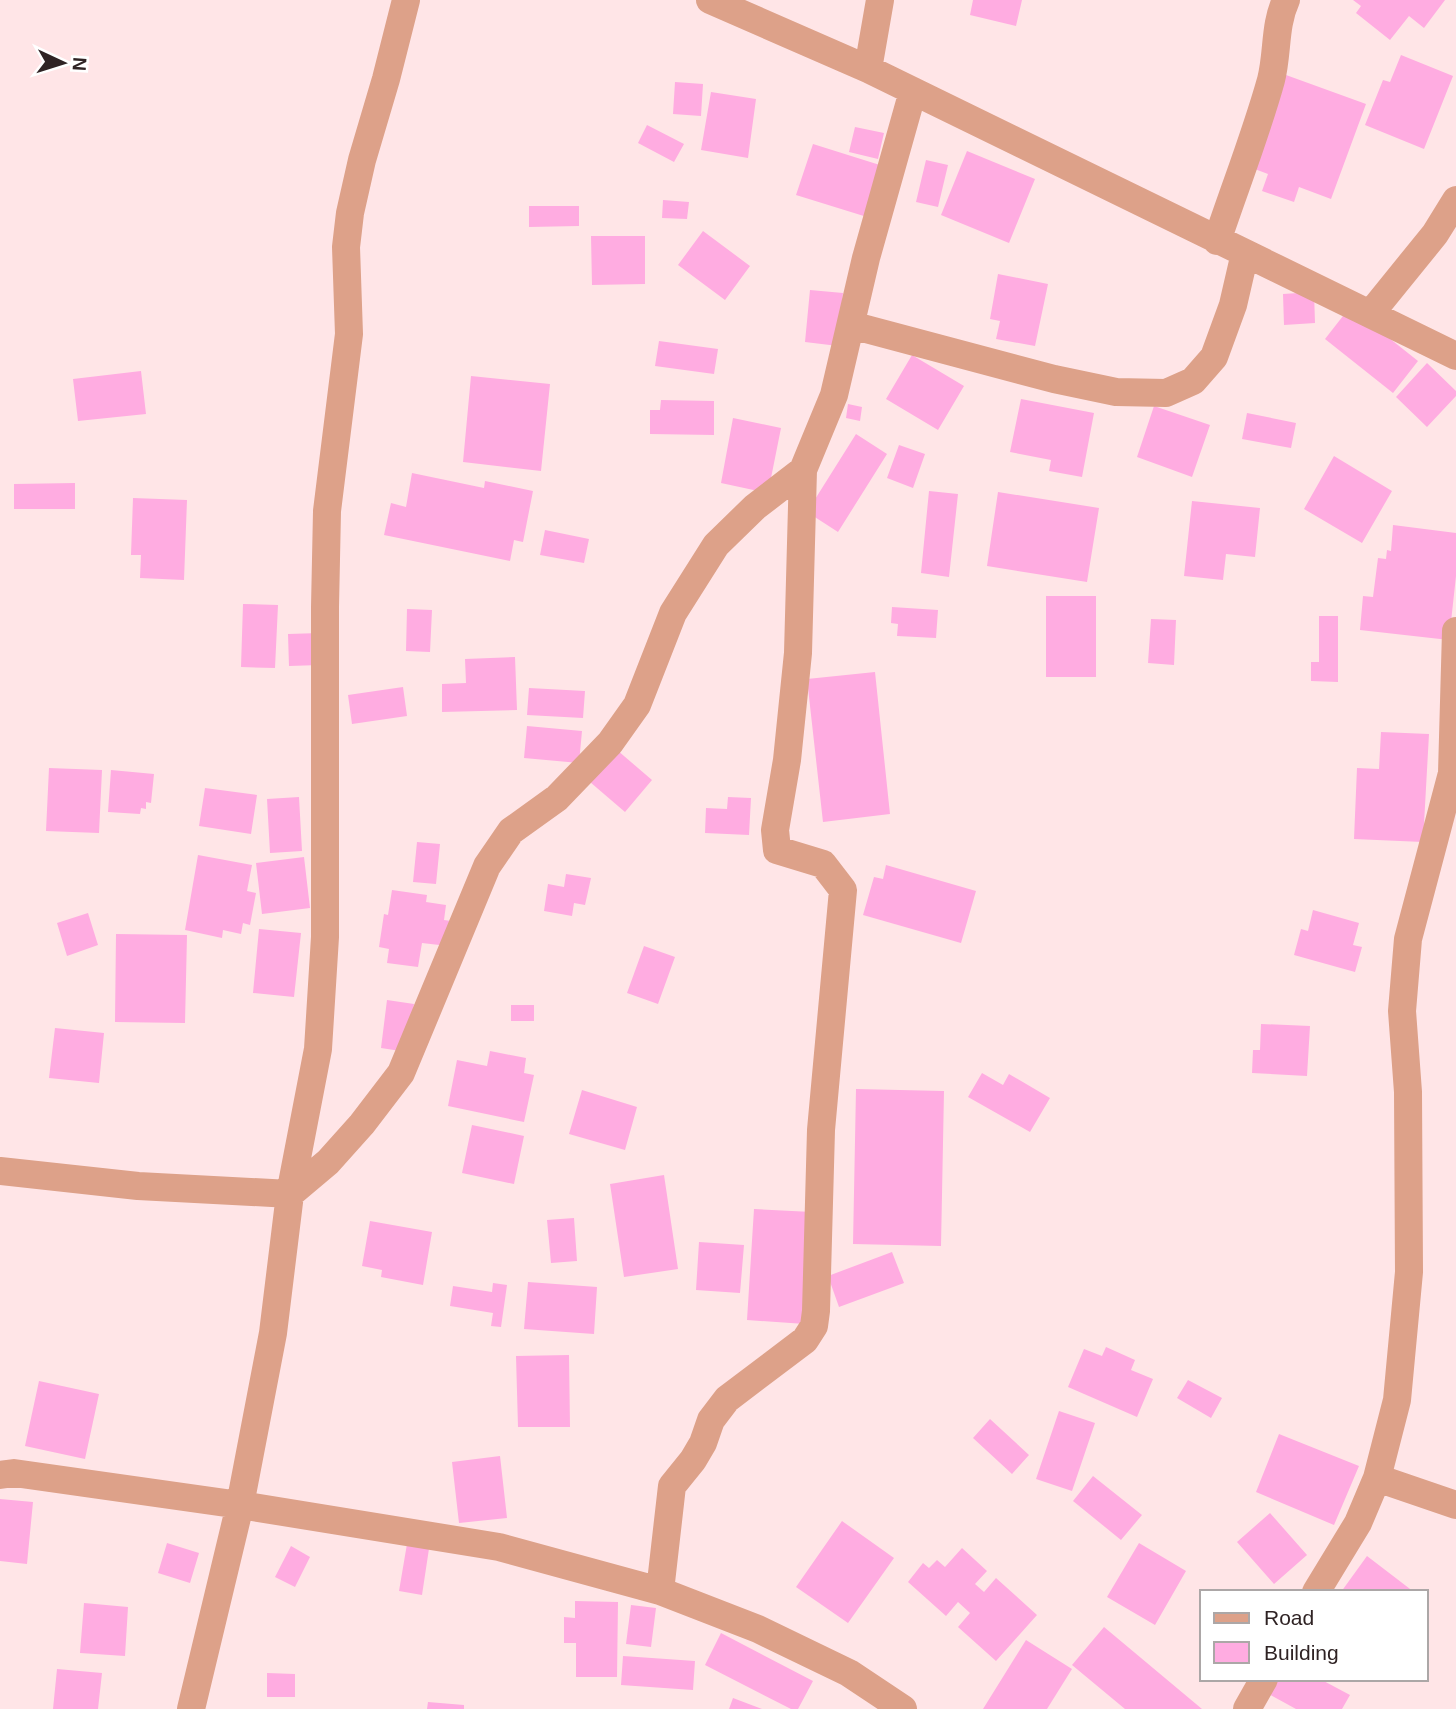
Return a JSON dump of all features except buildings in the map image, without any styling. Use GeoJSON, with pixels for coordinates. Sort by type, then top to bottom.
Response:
{"type":"FeatureCollection","features":[{"type":"Feature","properties":{"kind":"street"},"geometry":{"type":"LineString","coordinates":[[191,1709],[240,1505],[273,1334],[290,1195],[318,1049],[325,937],[327,524],[349,334],[346,247],[350,213],[362,160],[406,0]]}},
{"type":"Feature","properties":{"kind":"street"},"geometry":{"type":"LineString","coordinates":[[710,0],[869,69],[1456,356]]}},
{"type":"Feature","properties":{"kind":"street"},"geometry":{"type":"LineString","coordinates":[[869,69],[880,0]]}},
{"type":"Feature","properties":{"kind":"street"},"geometry":{"type":"LineString","coordinates":[[1217,241],[1265,102],[1275,64],[1277,23],[1286,0]]}},
{"type":"Feature","properties":{"kind":"street"},"geometry":{"type":"LineString","coordinates":[[660,1591],[672,1486],[693,1460],[703,1443],[711,1420],[727,1399],[805,1340],[814,1326],[821,1130],[843,890],[823,864],[777,850],[775,830],[798,653],[803,470],[835,395],[866,258],[913,90]]}},
{"type":"Feature","properties":{"kind":"street"},"geometry":{"type":"LineString","coordinates":[[1371,313],[1435,234],[1456,200]]}},
{"type":"Feature","properties":{"kind":"street"},"geometry":{"type":"LineString","coordinates":[[851,325],[1055,379],[1116,392],[1166,393],[1193,381],[1214,357],[1233,305],[1245,253]]}},
{"type":"Feature","properties":{"kind":"street"},"geometry":{"type":"LineString","coordinates":[[0,1171],[138,1185],[290,1195],[328,1162],[401,1073],[487,866],[511,831],[557,797],[610,744],[637,705],[673,613],[716,545],[755,507],[803,470]]}},
{"type":"Feature","properties":{"kind":"street"},"geometry":{"type":"LineString","coordinates":[[1317,1590],[1359,1523],[1377,1478],[1397,1400],[1409,1272],[1408,1092],[1402,1011],[1408,939],[1452,773],[1456,631]]}},
{"type":"Feature","properties":{"kind":"street"},"geometry":{"type":"LineString","coordinates":[[0,1475],[14,1473],[240,1505],[499,1547],[660,1591],[758,1629],[849,1673],[903,1709]]}},
{"type":"Feature","properties":{"kind":"street"},"geometry":{"type":"LineString","coordinates":[[1377,1478],[1456,1505]]}},
{"type":"Feature","properties":{"kind":"street"},"geometry":{"type":"LineString","coordinates":[[1247,1709],[1263,1681]]}}]}
